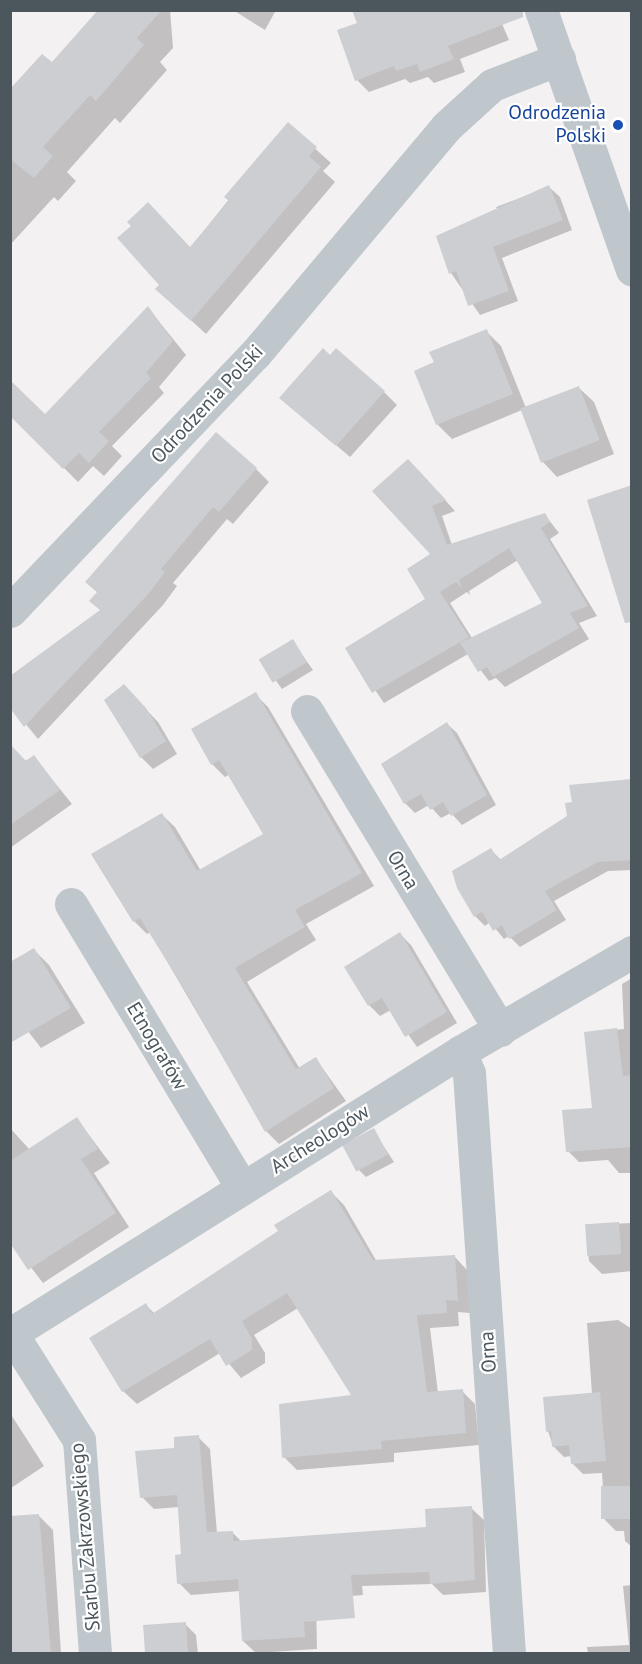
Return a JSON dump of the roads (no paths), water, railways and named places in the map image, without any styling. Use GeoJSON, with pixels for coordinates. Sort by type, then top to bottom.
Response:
{"type":"FeatureCollection","features":[{"type":"Feature","properties":{"kind":"street"},"geometry":{"type":"LineString","coordinates":[[541,10],[632,270]]}},
{"type":"Feature","properties":{"kind":"street","name":"Odrodzenia Polski"},"geometry":{"type":"LineString","coordinates":[[10,611],[255,354],[446,127],[492,85],[559,59]]}},
{"type":"Feature","properties":{"kind":"street","name":"Orna"},"geometry":{"type":"LineString","coordinates":[[307,711],[500,1029]]}},
{"type":"Feature","properties":{"kind":"street","name":"Etnografów"},"geometry":{"type":"LineString","coordinates":[[71,904],[243,1187]]}},
{"type":"Feature","properties":{"kind":"street","name":"Archeologów"},"geometry":{"type":"LineString","coordinates":[[11,1332],[460,1052],[632,952]]}},
{"type":"Feature","properties":{"kind":"street","name":"Orna"},"geometry":{"type":"LineString","coordinates":[[460,1052],[469,1073],[509,1653]]}},
{"type":"Feature","properties":{"kind":"street","name":"Skarbu Zakrzowskiego"},"geometry":{"type":"LineString","coordinates":[[11,1332],[79,1440],[95,1653]]}},
{"type":"Feature","properties":{"kind":"place","name":"Odrodzenia Polski"},"geometry":{"type":"Point","coordinates":[618,125]}}]}
